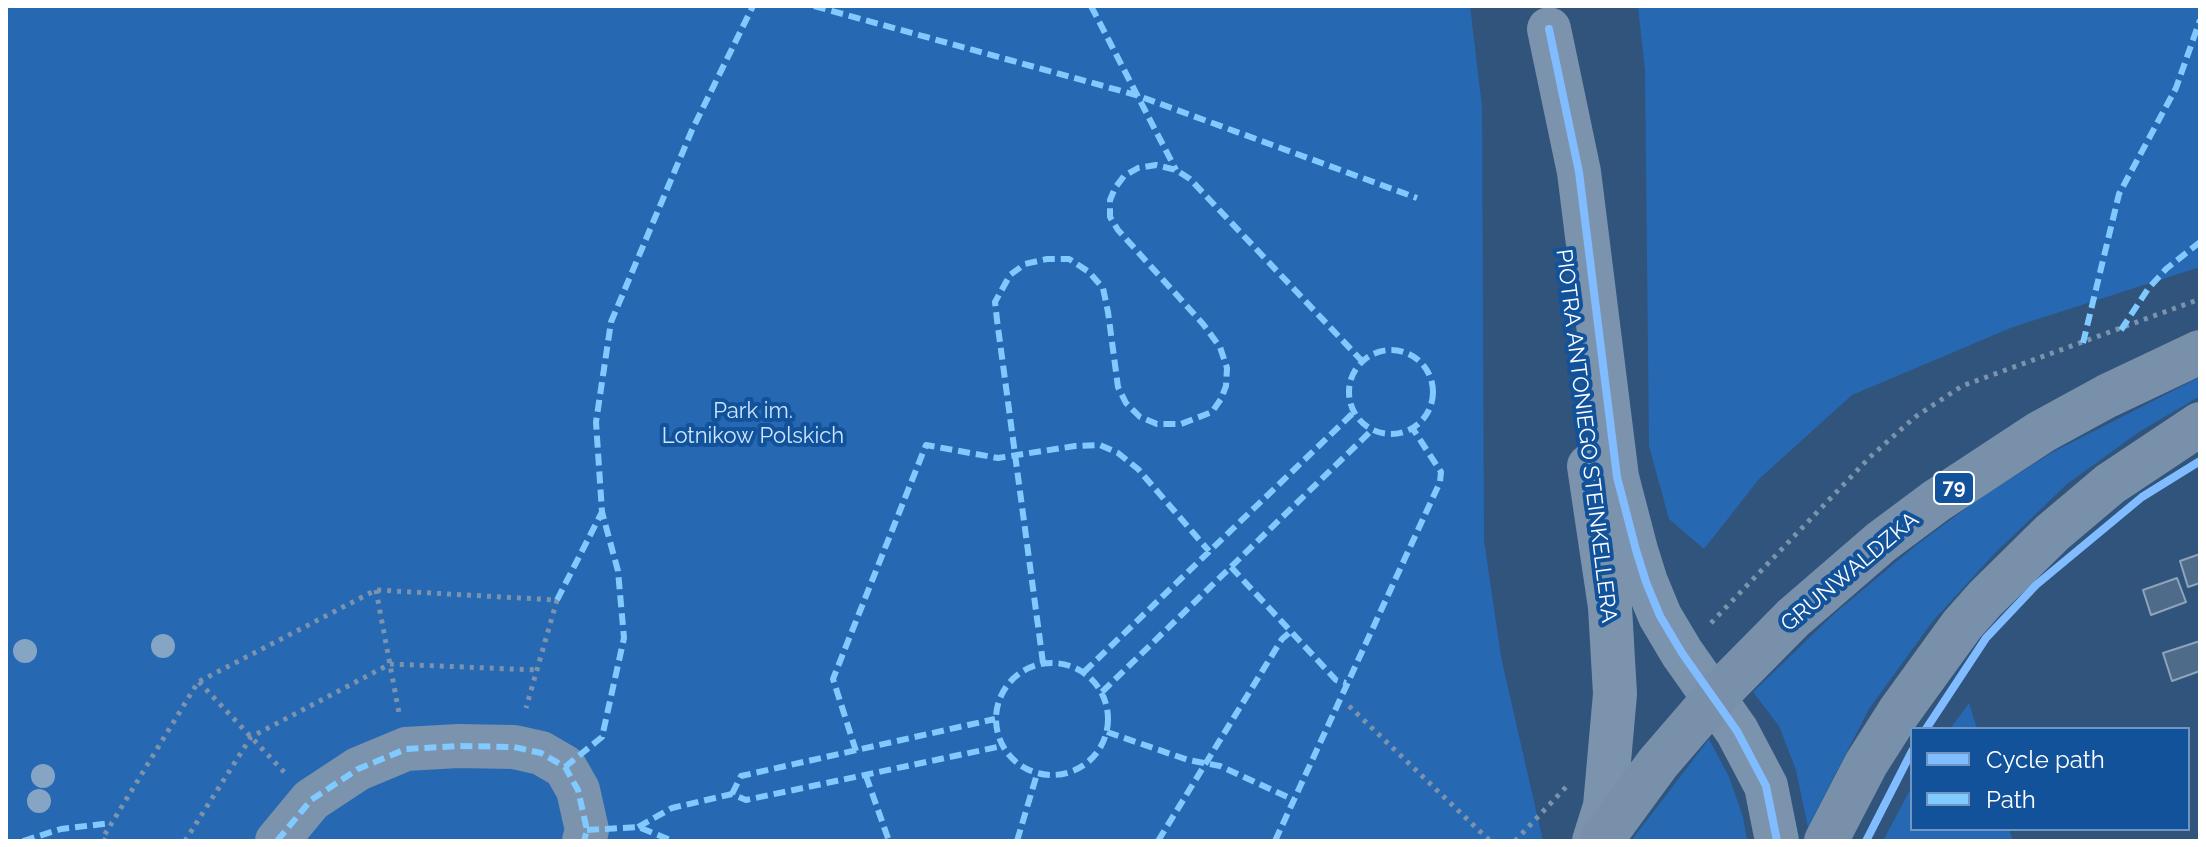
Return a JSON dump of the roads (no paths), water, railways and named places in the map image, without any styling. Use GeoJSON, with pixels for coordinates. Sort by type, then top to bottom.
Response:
{"type":"FeatureCollection","features":[{"type":"Feature","properties":{"kind":"main road","name":"GRUNWALDZKA"},"geometry":{"type":"LineString","coordinates":[[1601,841],[1658,763],[1714,698],[1793,618],[1881,542],[1936,501],[2041,432],[2107,396],[2200,352]]}},
{"type":"Feature","properties":{"kind":"main road"},"geometry":{"type":"LineString","coordinates":[[1826,841],[1866,764],[1899,712],[1962,625],[1985,599],[2052,533],[2110,484],[2200,424]]}},
{"type":"Feature","properties":{"kind":"street","name":"PIOTRA ANTONIEGO STEINKELLERA"},"geometry":{"type":"LineString","coordinates":[[1548,18],[1579,172],[1617,477],[1646,582],[1682,653],[1737,731],[1766,786],[1777,841]]}},
{"type":"Feature","properties":{"kind":"street","name":"PIOTRA ANTONIEGO STEINKELLERA"},"geometry":{"type":"LineString","coordinates":[[1548,18],[1553,177],[1613,644],[1615,694],[1611,756],[1605,806],[1594,841]]}},
{"type":"Feature","properties":{"kind":"street"},"geometry":{"type":"LineString","coordinates":[[277,841],[311,800],[358,769],[406,749],[458,746],[514,747],[541,753],[565,767],[578,790],[587,830],[584,841]]}},
{"type":"Feature","properties":{"kind":"park label","name":"Park im. Lotnikow Polskich"},"geometry":{"type":"Point","coordinates":[753,424]}}]}
